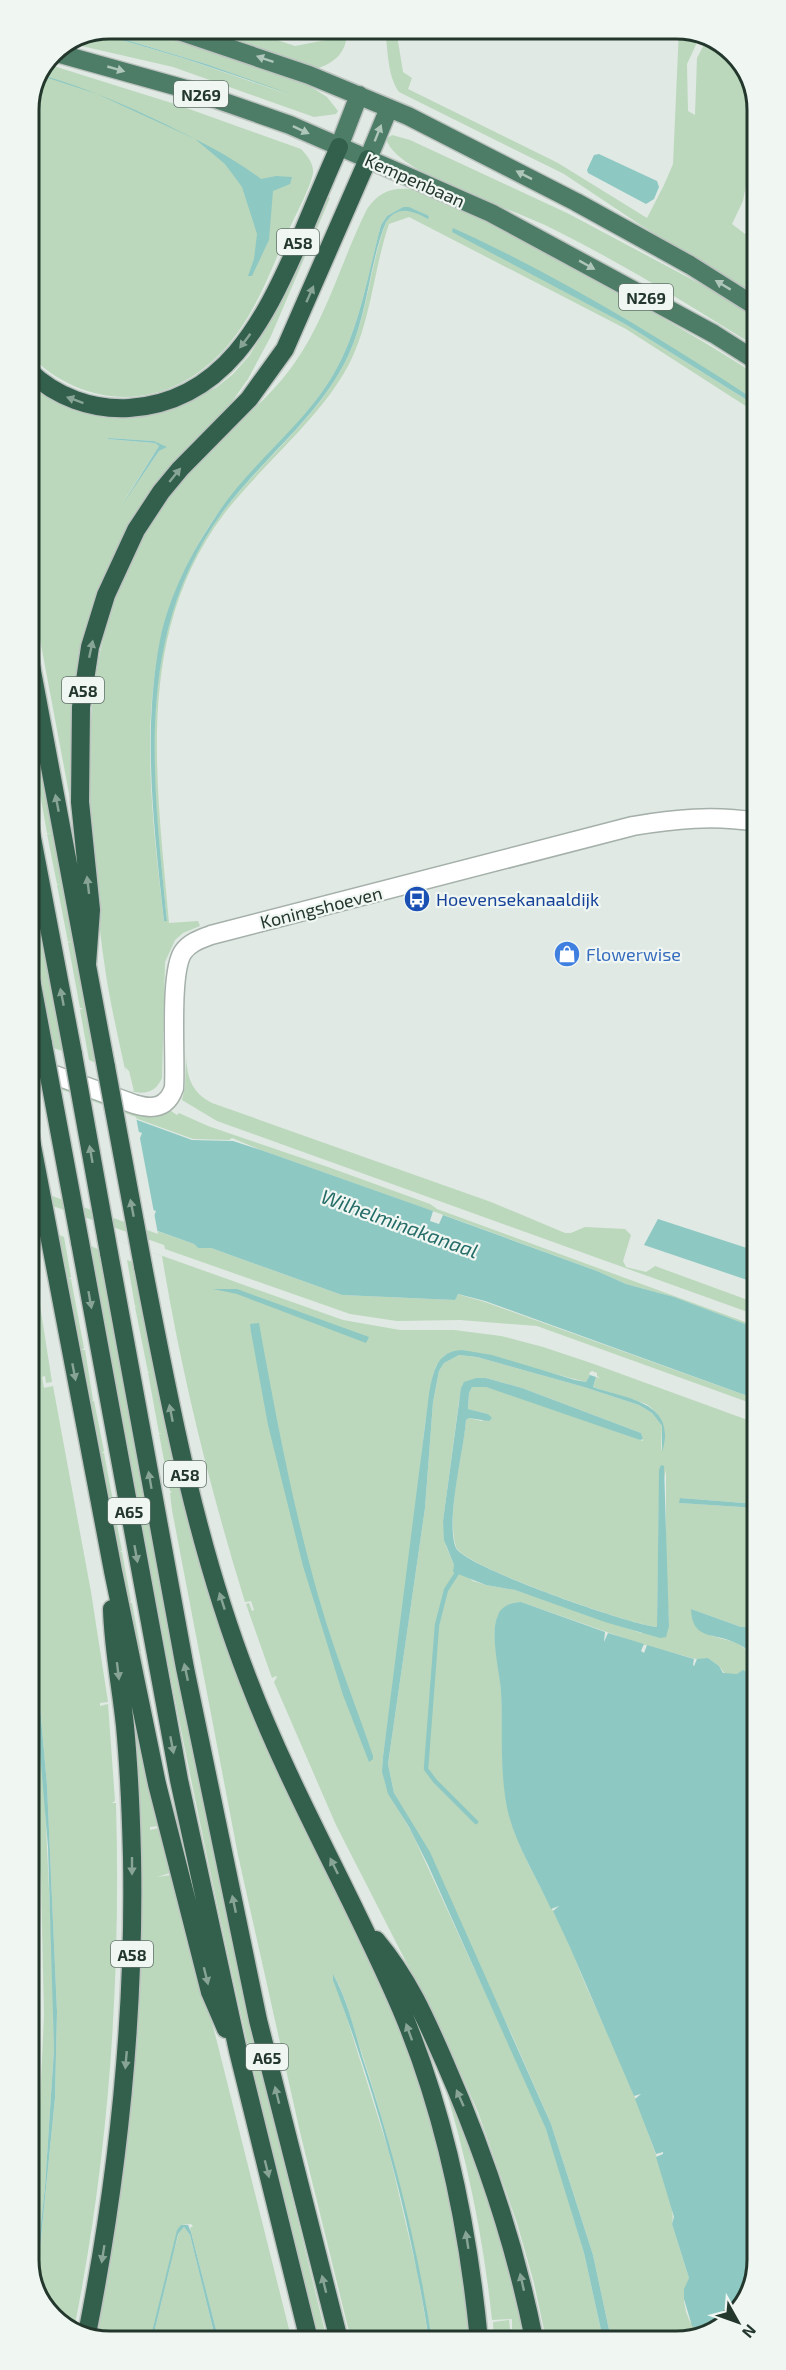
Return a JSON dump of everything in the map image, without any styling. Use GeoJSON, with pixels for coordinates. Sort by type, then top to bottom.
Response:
{"type":"FeatureCollection","features":[{"type":"Feature","properties":{"kind":"highway","name":"N269"},"geometry":{"type":"LineString","coordinates":[[204,39],[298,71],[388,108],[576,202],[690,265],[747,301]]}},
{"type":"Feature","properties":{"kind":"highway","name":"Kempenbaan"},"geometry":{"type":"LineString","coordinates":[[65,55],[192,91],[290,125],[368,159],[500,218],[714,334],[747,355]]}},
{"type":"Feature","properties":{"kind":"highway"},"geometry":{"type":"LineString","coordinates":[[339,147],[359,95]]}},
{"type":"Feature","properties":{"kind":"highway"},"geometry":{"type":"LineString","coordinates":[[368,159],[388,108]]}},
{"type":"Feature","properties":{"kind":"highway","name":"A58"},"geometry":{"type":"LineString","coordinates":[[39,380],[66,396],[105,408],[131,408],[162,403],[192,391],[204,383],[233,357],[262,318],[277,292],[339,147]]}},
{"type":"Feature","properties":{"kind":"highway","name":"A58"},"geometry":{"type":"LineString","coordinates":[[87,964],[91,910],[80,802],[81,706],[90,647],[106,595],[136,530],[161,492],[180,469],[249,399],[285,349],[368,159]]}},
{"type":"Feature","properties":{"kind":"highway","name":"A58"},"geometry":{"type":"LineString","coordinates":[[39,708],[173,1422],[195,1516],[247,1676],[276,1749],[359,1918],[401,2010],[446,2139],[465,2225],[478,2331]]}},
{"type":"Feature","properties":{"kind":"highway","name":"A65"},"geometry":{"type":"LineString","coordinates":[[39,871],[185,1668],[258,2020],[337,2331]]}},
{"type":"Feature","properties":{"kind":"highway","name":"A65"},"geometry":{"type":"LineString","coordinates":[[39,1022],[174,1753],[238,2051],[307,2331]]}},
{"type":"Feature","properties":{"kind":"highway","name":"A58"},"geometry":{"type":"LineString","coordinates":[[39,1186],[113,1571],[157,1784],[210,1992],[238,2051]]}},
{"type":"Feature","properties":{"kind":"highway","name":"A58"},"geometry":{"type":"LineString","coordinates":[[88,2327],[102,2261],[120,2123],[128,2041],[132,1943],[130,1820],[125,1727],[112,1622],[113,1571]]}},
{"type":"Feature","properties":{"kind":"highway"},"geometry":{"type":"LineString","coordinates":[[359,1918],[397,1965],[421,2009],[464,2106],[498,2201],[521,2276],[532,2331]]}},
{"type":"Feature","properties":{"kind":"street","name":"Koningshoeven"},"geometry":{"type":"LineString","coordinates":[[39,1069],[140,1106],[159,1107],[169,1098],[174,1088],[176,968],[185,949],[195,942],[234,929],[633,826],[668,820],[701,818],[747,820]]}},
{"type":"Feature","properties":{"kind":"green space"},"geometry":{"type":"Polygon","coordinates":[[[118,39],[183,58],[293,96],[206,64],[123,39],[178,39],[243,60],[308,85],[327,97],[338,111],[336,114],[314,117],[173,67],[80,46],[96,40],[118,39]]]}},
{"type":"Feature","properties":{"kind":"green space"},"geometry":{"type":"Polygon","coordinates":[[[230,39],[274,39],[295,46],[331,39],[346,39],[340,55],[330,63],[316,69],[230,39]]]}},
{"type":"Feature","properties":{"kind":"green space"},"geometry":{"type":"Polygon","coordinates":[[[386,39],[398,39],[403,72],[412,78],[408,89],[558,163],[647,218],[673,164],[679,39],[697,42],[687,64],[688,111],[695,115],[697,58],[704,45],[712,48],[735,70],[745,91],[747,180],[743,201],[732,224],[745,234],[747,232],[747,290],[642,226],[564,174],[399,92],[390,70],[386,39]]]}},
{"type":"Feature","properties":{"kind":"green space"},"geometry":{"type":"Polygon","coordinates":[[[54,66],[178,105],[301,149],[308,157],[313,173],[305,196],[246,320],[229,344],[207,366],[183,382],[157,392],[131,397],[105,395],[79,388],[53,374],[39,363],[39,110],[44,83],[54,66]]]}},
{"type":"Feature","properties":{"kind":"green space"},"geometry":{"type":"Polygon","coordinates":[[[392,135],[410,140],[569,214],[738,304],[747,310],[747,341],[658,286],[582,244],[532,219],[426,174],[397,155],[386,139],[392,135]]]}},
{"type":"Feature","properties":{"kind":"green space"},"geometry":{"type":"Polygon","coordinates":[[[410,189],[428,194],[499,226],[705,343],[747,369],[747,395],[634,325],[452,230],[625,324],[747,400],[747,407],[626,329],[409,217],[389,224],[367,315],[347,368],[321,406],[224,514],[195,561],[175,609],[163,660],[158,711],[157,764],[160,817],[169,923],[198,921],[200,926],[183,933],[175,940],[165,962],[160,1083],[150,1091],[141,1093],[131,1091],[134,1091],[129,1071],[125,1067],[126,1074],[106,975],[99,924],[91,816],[89,771],[91,727],[95,682],[103,639],[116,597],[133,556],[156,516],[193,468],[272,391],[291,368],[324,311],[367,209],[380,195],[391,190],[410,189]],[[403,207],[387,216],[381,225],[361,305],[340,362],[307,412],[215,517],[189,562],[169,612],[158,655],[152,699],[150,744],[154,833],[164,921],[167,920],[154,761],[156,709],[162,658],[174,608],[193,560],[222,513],[307,417],[337,377],[361,322],[386,222],[401,210],[411,211],[428,218],[429,216],[403,207]]]}},
{"type":"Feature","properties":{"kind":"green space"},"geometry":{"type":"Polygon","coordinates":[[[327,197],[330,198],[271,336],[248,379],[108,577],[74,820],[39,634],[39,385],[65,401],[185,402],[217,387],[249,356],[274,316],[327,197]],[[107,439],[155,443],[159,446],[122,504],[159,451],[166,447],[154,441],[107,439]]]}},
{"type":"Feature","properties":{"kind":"green space"},"geometry":{"type":"Polygon","coordinates":[[[39,758],[96,1063],[89,1060],[80,1010],[83,1008],[80,1008],[68,943],[71,941],[68,942],[57,885],[59,884],[57,884],[47,834],[50,834],[47,833],[39,788],[39,758]]]}},
{"type":"Feature","properties":{"kind":"green space"},"geometry":{"type":"Polygon","coordinates":[[[39,920],[63,1051],[53,1048],[39,971],[39,920]]]}},
{"type":"Feature","properties":{"kind":"green space"},"geometry":{"type":"Polygon","coordinates":[[[186,1056],[189,1078],[195,1090],[212,1103],[491,1202],[565,1233],[585,1227],[625,1229],[631,1235],[623,1261],[626,1267],[646,1272],[655,1266],[747,1300],[747,1312],[217,1121],[182,1100],[185,1087],[186,1056]]]}},
{"type":"Feature","properties":{"kind":"green space"},"geometry":{"type":"Polygon","coordinates":[[[39,1074],[168,1109],[177,1115],[179,1113],[208,1126],[430,1204],[437,1209],[747,1323],[747,1325],[674,1297],[626,1284],[597,1271],[232,1138],[229,1140],[193,1139],[39,1083],[39,1074]]]}},
{"type":"Feature","properties":{"kind":"green space"},"geometry":{"type":"Polygon","coordinates":[[[39,1189],[194,1244],[198,1248],[211,1248],[342,1295],[455,1300],[457,1294],[485,1302],[747,1396],[747,1402],[537,1326],[460,1320],[397,1321],[350,1314],[165,1249],[164,1245],[39,1201],[39,1189]]]}},
{"type":"Feature","properties":{"kind":"green space"},"geometry":{"type":"Polygon","coordinates":[[[39,1212],[343,1320],[400,1330],[454,1330],[501,1336],[591,1363],[747,1420],[747,1503],[680,1498],[680,1503],[747,1507],[747,1627],[741,1627],[691,1609],[712,1636],[738,1643],[747,1650],[747,1673],[743,1671],[737,1674],[725,1674],[708,1658],[699,1660],[638,1643],[521,1602],[509,1605],[501,1611],[496,1620],[495,1631],[500,1677],[505,1793],[512,1825],[524,1855],[566,1937],[642,2116],[668,2193],[673,2216],[672,2224],[689,2278],[684,2301],[686,2312],[690,2322],[697,2328],[676,2331],[609,2331],[593,2255],[551,2124],[511,2033],[394,1793],[388,1764],[425,1508],[433,1402],[439,1371],[444,1363],[459,1355],[477,1357],[639,1405],[652,1413],[662,1426],[661,1451],[664,1438],[662,1425],[660,1419],[646,1404],[593,1387],[596,1377],[600,1378],[592,1371],[586,1382],[462,1350],[445,1355],[436,1366],[425,1424],[383,1757],[384,1780],[391,1798],[413,1835],[540,2112],[584,2253],[601,2331],[544,2331],[517,2223],[478,2112],[444,2036],[336,1825],[274,1682],[277,1677],[272,1678],[246,1604],[249,1603],[252,1611],[254,1610],[251,1601],[245,1602],[220,1517],[178,1343],[162,1256],[39,1212]],[[486,1378],[463,1384],[443,1521],[446,1546],[454,1565],[473,1581],[515,1590],[641,1633],[669,1626],[666,1571],[666,1470],[659,1499],[657,1627],[584,1606],[486,1567],[465,1556],[456,1547],[453,1533],[454,1501],[466,1420],[469,1418],[482,1421],[488,1414],[468,1409],[469,1393],[472,1387],[486,1387],[521,1397],[643,1441],[641,1433],[522,1388],[486,1378]]]}},
{"type":"Feature","properties":{"kind":"green space"},"geometry":{"type":"Polygon","coordinates":[[[57,1234],[64,1237],[71,1277],[69,1279],[71,1279],[84,1348],[82,1350],[85,1350],[92,1401],[94,1401],[104,1451],[102,1453],[104,1453],[113,1501],[110,1503],[113,1503],[122,1551],[119,1551],[122,1552],[131,1601],[129,1602],[132,1603],[141,1651],[138,1653],[141,1653],[160,1750],[158,1751],[186,1874],[161,1776],[57,1234]]]}},
{"type":"Feature","properties":{"kind":"green space"},"geometry":{"type":"Polygon","coordinates":[[[91,1246],[100,1250],[263,2077],[325,2331],[316,2331],[253,2069],[194,1796],[115,1384],[91,1246]]]}},
{"type":"Feature","properties":{"kind":"green space"},"geometry":{"type":"Polygon","coordinates":[[[127,1260],[134,1262],[181,1491],[212,1603],[231,1659],[269,1755],[384,1993],[411,2057],[427,2104],[453,2202],[470,2331],[430,2331],[393,2158],[349,2012],[333,1974],[389,2152],[417,2271],[427,2331],[349,2331],[300,2132],[238,1855],[172,1510],[170,1493],[172,1492],[159,1434],[162,1434],[159,1433],[148,1373],[150,1372],[148,1372],[135,1307],[137,1306],[135,1306],[127,1260]]]}},
{"type":"Feature","properties":{"kind":"green space"},"geometry":{"type":"Polygon","coordinates":[[[39,1299],[52,1382],[46,1383],[45,1376],[42,1377],[44,1388],[53,1386],[91,1592],[108,1702],[100,1703],[100,1706],[108,1704],[115,1801],[112,1803],[116,1803],[116,1936],[110,2068],[96,2198],[75,2322],[51,2300],[41,2279],[39,2260],[55,2098],[57,2012],[47,1785],[39,1696],[39,1299]]]}},
{"type":"Feature","properties":{"kind":"green space"},"geometry":{"type":"Polygon","coordinates":[[[134,1723],[158,1826],[150,1827],[150,1830],[159,1828],[170,1873],[157,1877],[171,1875],[215,2034],[289,2331],[216,2331],[190,2228],[193,2226],[191,2224],[181,2225],[179,2233],[184,2227],[190,2235],[214,2331],[154,2331],[173,2255],[152,2331],[97,2330],[122,2183],[136,2051],[139,1979],[134,1723]]]}},
{"type":"Feature","properties":{"kind":"green space"},"geometry":{"type":"Polygon","coordinates":[[[39,1738],[44,1785],[53,1972],[54,2049],[39,2241],[39,2124],[44,2015],[39,1738]]]}},
{"type":"Feature","properties":{"kind":"green space"},"geometry":{"type":"Polygon","coordinates":[[[431,2044],[463,2115],[528,2331],[494,2331],[493,2322],[509,2320],[510,2329],[512,2329],[512,2319],[492,2320],[483,2249],[469,2180],[431,2044]]]}},
{"type":"Feature","properties":{"kind":"water"},"geometry":{"type":"Polygon","coordinates":[[[118,39],[206,64],[293,95],[118,39]]]}},
{"type":"Feature","properties":{"kind":"water"},"geometry":{"type":"Polygon","coordinates":[[[47,78],[74,85],[95,93],[47,78]]]}},
{"type":"Feature","properties":{"kind":"water"},"geometry":{"type":"Polygon","coordinates":[[[98,95],[120,103],[195,139],[98,95]]]}},
{"type":"Feature","properties":{"kind":"water"},"geometry":{"type":"Polygon","coordinates":[[[195,139],[261,179],[276,176],[292,177],[290,184],[273,191],[269,240],[252,276],[248,276],[254,259],[257,234],[242,187],[225,164],[195,139]]]}},
{"type":"Feature","properties":{"kind":"water"},"geometry":{"type":"Polygon","coordinates":[[[599,154],[657,181],[659,187],[654,199],[646,204],[588,173],[587,170],[594,155],[599,154]]]}},
{"type":"Feature","properties":{"kind":"water"},"geometry":{"type":"Polygon","coordinates":[[[403,207],[409,207],[429,216],[428,219],[416,213],[400,211],[386,222],[355,338],[337,377],[307,417],[222,513],[194,560],[174,609],[162,659],[156,710],[157,815],[167,921],[164,921],[151,780],[151,745],[155,675],[160,640],[169,607],[190,560],[229,498],[303,416],[330,380],[355,324],[381,225],[387,216],[403,207]]]}},
{"type":"Feature","properties":{"kind":"water"},"geometry":{"type":"Polygon","coordinates":[[[453,228],[492,246],[607,308],[747,395],[747,400],[625,324],[452,232],[453,228]]]}},
{"type":"Feature","properties":{"kind":"water"},"geometry":{"type":"Polygon","coordinates":[[[107,439],[154,441],[167,447],[159,451],[122,505],[159,446],[155,443],[107,439]]]}},
{"type":"Feature","properties":{"kind":"water","name":"Wilhelminakanaal"},"geometry":{"type":"Polygon","coordinates":[[[39,1084],[192,1140],[233,1141],[261,1150],[433,1211],[430,1221],[439,1224],[443,1215],[597,1271],[626,1284],[674,1297],[747,1325],[747,1396],[485,1301],[458,1294],[455,1300],[342,1295],[211,1248],[198,1248],[194,1244],[39,1188],[154,1216],[156,1211],[39,1168],[39,1163],[140,1138],[142,1133],[39,1095],[39,1084]]]}},
{"type":"Feature","properties":{"kind":"water"},"geometry":{"type":"Polygon","coordinates":[[[658,1219],[747,1248],[747,1280],[644,1245],[658,1219]]]}},
{"type":"Feature","properties":{"kind":"water"},"geometry":{"type":"Polygon","coordinates":[[[213,1289],[237,1289],[369,1337],[366,1343],[237,1294],[213,1289]]]}},
{"type":"Feature","properties":{"kind":"water"},"geometry":{"type":"Polygon","coordinates":[[[259,1323],[280,1436],[305,1548],[331,1639],[373,1756],[369,1762],[343,1695],[303,1566],[268,1425],[251,1332],[250,1324],[259,1323]]]}},
{"type":"Feature","properties":{"kind":"water"},"geometry":{"type":"Polygon","coordinates":[[[462,1350],[492,1355],[586,1382],[590,1375],[596,1377],[593,1387],[646,1405],[663,1422],[665,1435],[662,1452],[662,1426],[652,1413],[639,1405],[477,1357],[459,1355],[444,1363],[439,1371],[433,1402],[425,1508],[388,1764],[394,1793],[430,1852],[551,2124],[593,2255],[609,2331],[601,2331],[584,2253],[546,2129],[428,1865],[409,1827],[388,1794],[382,1772],[429,1394],[437,1364],[446,1354],[462,1350]]]}},
{"type":"Feature","properties":{"kind":"water"},"geometry":{"type":"Polygon","coordinates":[[[486,1378],[522,1388],[641,1433],[643,1439],[640,1440],[486,1387],[472,1387],[469,1393],[468,1409],[488,1414],[492,1418],[489,1421],[469,1418],[466,1420],[454,1504],[453,1536],[456,1548],[466,1557],[488,1568],[550,1594],[641,1624],[657,1627],[659,1470],[661,1465],[664,1466],[669,1626],[666,1637],[660,1638],[605,1622],[515,1590],[486,1585],[453,1572],[454,1565],[444,1540],[443,1521],[461,1388],[464,1382],[486,1378]]]}},
{"type":"Feature","properties":{"kind":"water"},"geometry":{"type":"Polygon","coordinates":[[[680,1498],[747,1503],[747,1507],[679,1503],[680,1498]]]}},
{"type":"Feature","properties":{"kind":"water"},"geometry":{"type":"Polygon","coordinates":[[[521,1602],[605,1632],[604,1642],[608,1633],[644,1644],[641,1651],[644,1653],[647,1645],[694,1659],[694,1666],[697,1659],[708,1658],[719,1666],[723,1673],[737,1674],[743,1670],[747,1672],[746,2274],[740,2292],[708,2292],[708,2324],[697,2328],[692,2326],[684,2299],[684,2289],[689,2278],[672,2224],[674,2217],[656,2157],[663,2152],[656,2154],[635,2099],[641,2094],[634,2096],[553,1911],[559,1906],[551,1909],[523,1852],[509,1816],[504,1786],[501,1692],[495,1632],[498,1615],[504,1607],[521,1602]]]}},
{"type":"Feature","properties":{"kind":"water"},"geometry":{"type":"Polygon","coordinates":[[[691,1609],[741,1627],[747,1627],[747,1650],[736,1643],[700,1631],[692,1619],[691,1609]]]}},
{"type":"Feature","properties":{"kind":"water"},"geometry":{"type":"Polygon","coordinates":[[[39,1696],[47,1785],[57,2012],[55,2098],[39,2258],[54,2049],[48,1847],[39,1740],[39,1696]]]}},
{"type":"Feature","properties":{"kind":"water"},"geometry":{"type":"Polygon","coordinates":[[[333,1974],[350,2014],[394,2161],[419,2268],[430,2331],[427,2331],[402,2203],[378,2112],[333,1980],[333,1974]]]}},
{"type":"Feature","properties":{"kind":"water"},"geometry":{"type":"Polygon","coordinates":[[[181,2225],[188,2225],[191,2232],[216,2331],[214,2331],[190,2235],[184,2227],[178,2234],[154,2331],[152,2331],[177,2230],[181,2225]]]}},
{"type":"Feature","properties":{"kind":"pier"},"geometry":{"type":"Polygon","coordinates":[[[39,1081],[136,1117],[158,1234],[39,1191],[39,1081]]]}},
{"type":"Feature","properties":{"kind":"waterway"},"geometry":{"type":"LineString","coordinates":[[457,1573],[446,1590],[437,1625],[426,1769],[476,1822]]}},
{"type":"Feature","properties":{"kind":"place","name":"Hoevensekanaaldijk"},"geometry":{"type":"Point","coordinates":[417,899]}},
{"type":"Feature","properties":{"kind":"place","name":"Flowerwise"},"geometry":{"type":"Point","coordinates":[567,954]}}]}
